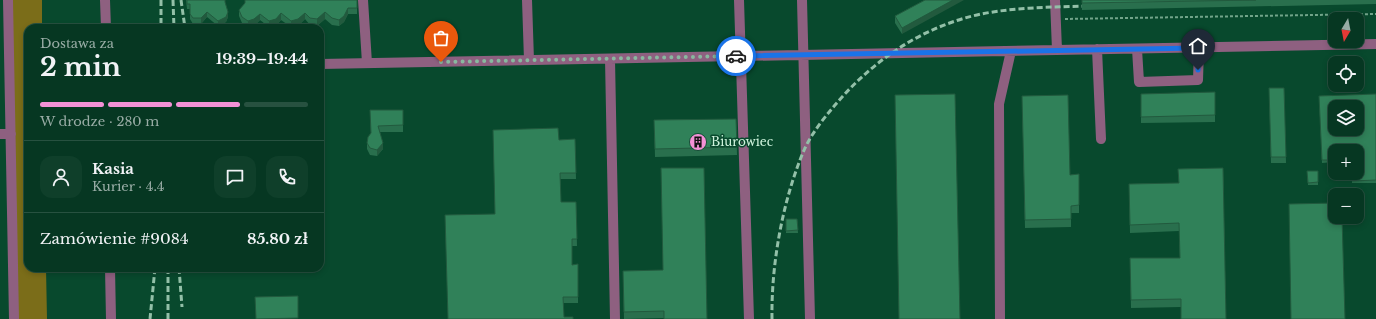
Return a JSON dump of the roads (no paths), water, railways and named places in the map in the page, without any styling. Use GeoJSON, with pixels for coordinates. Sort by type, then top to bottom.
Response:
{"type":"FeatureCollection","features":[{"type":"Feature","properties":{"kind":"lane"},"geometry":{"type":"LineString","coordinates":[[8,0],[14,319]]}},
{"type":"Feature","properties":{"kind":"lane"},"geometry":{"type":"LineString","coordinates":[[105,0],[106,24]]}},
{"type":"Feature","properties":{"kind":"lane"},"geometry":{"type":"LineString","coordinates":[[363,0],[367,63]]}},
{"type":"Feature","properties":{"kind":"lane"},"geometry":{"type":"LineString","coordinates":[[527,0],[529,60]]}},
{"type":"Feature","properties":{"kind":"lane"},"geometry":{"type":"LineString","coordinates":[[739,0],[742,56],[749,319]]}},
{"type":"Feature","properties":{"kind":"lane"},"geometry":{"type":"LineString","coordinates":[[802,0],[810,319]]}},
{"type":"Feature","properties":{"kind":"lane"},"geometry":{"type":"LineString","coordinates":[[1055,0],[1057,50]]}},
{"type":"Feature","properties":{"kind":"lane"},"geometry":{"type":"LineString","coordinates":[[324,64],[1376,44]]}},
{"type":"Feature","properties":{"kind":"lane"},"geometry":{"type":"LineString","coordinates":[[1137,49],[1140,82],[1147,82],[1198,80],[1198,48]]}},
{"type":"Feature","properties":{"kind":"lane"},"geometry":{"type":"LineString","coordinates":[[1097,49],[1101,139]]}},
{"type":"Feature","properties":{"kind":"lane"},"geometry":{"type":"LineString","coordinates":[[1000,319],[999,104],[1011,51]]}},
{"type":"Feature","properties":{"kind":"lane"},"geometry":{"type":"LineString","coordinates":[[610,59],[615,319]]}},
{"type":"Feature","properties":{"kind":"lane"},"geometry":{"type":"LineString","coordinates":[[0,134],[11,134]]}},
{"type":"Feature","properties":{"kind":"lane"},"geometry":{"type":"LineString","coordinates":[[110,272],[111,319]]}},
{"type":"Feature","properties":{"kind":"railway"},"geometry":{"type":"LineString","coordinates":[[161,0],[161,24]]}},
{"type":"Feature","properties":{"kind":"railway"},"geometry":{"type":"LineString","coordinates":[[173,0],[174,24]]}},
{"type":"Feature","properties":{"kind":"railway"},"geometry":{"type":"LineString","coordinates":[[181,0],[184,24]]}},
{"type":"Feature","properties":{"kind":"railway"},"geometry":{"type":"LineString","coordinates":[[772,319],[772,298],[776,254],[790,188],[797,167],[805,148],[815,131],[831,110],[863,76],[878,63],[910,41],[946,24],[965,18],[980,14],[1028,8],[1092,6]]}},
{"type":"Feature","properties":{"kind":"railway"},"geometry":{"type":"LineString","coordinates":[[150,319],[155,272]]}},
{"type":"Feature","properties":{"kind":"railway"},"geometry":{"type":"LineString","coordinates":[[168,272],[168,319]]}},
{"type":"Feature","properties":{"kind":"railway"},"geometry":{"type":"LineString","coordinates":[[179,272],[182,307]]}},
{"type":"Feature","properties":{"kind":"place","name":"Biurowiec"},"geometry":{"type":"Point","coordinates":[698,142]}}]}
